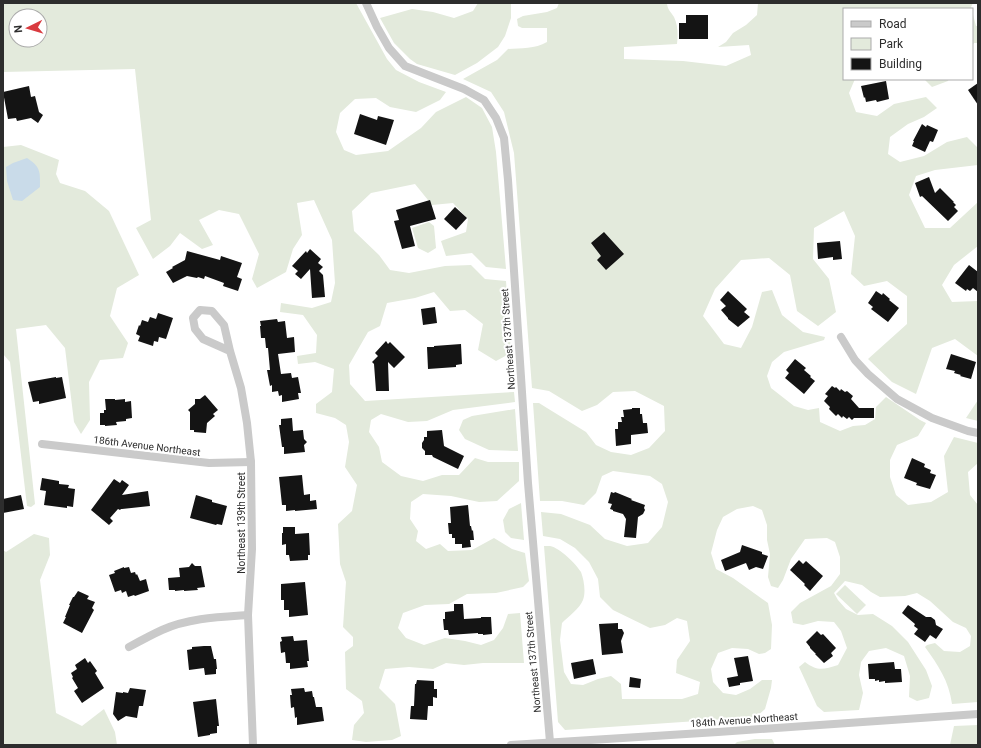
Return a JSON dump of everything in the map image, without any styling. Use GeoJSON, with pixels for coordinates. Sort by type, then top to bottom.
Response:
{"type":"FeatureCollection","features":[{"type":"Feature","properties":{"kind":"street","name":"Northeast 137th Street"},"geometry":{"type":"LineString","coordinates":[[366,3],[389,48],[405,66],[464,89],[484,100],[496,118],[504,138],[528,483],[550,742]]}},
{"type":"Feature","properties":{"kind":"street","name":"Northeast 139th Street"},"geometry":{"type":"LineString","coordinates":[[230,351],[203,339],[195,329],[193,318],[200,310],[212,311],[224,325],[247,423],[251,462],[252,549],[248,615],[253,745]]}},
{"type":"Feature","properties":{"kind":"street"},"geometry":{"type":"LineString","coordinates":[[841,337],[855,360],[868,374],[897,398],[932,418],[978,433]]}},
{"type":"Feature","properties":{"kind":"street","name":"186th Avenue Northeast"},"geometry":{"type":"LineString","coordinates":[[42,444],[209,463],[251,462]]}},
{"type":"Feature","properties":{"kind":"street"},"geometry":{"type":"LineString","coordinates":[[129,647],[163,630],[190,621],[215,617],[248,615]]}},
{"type":"Feature","properties":{"kind":"street","name":"184th Avenue Northeast"},"geometry":{"type":"LineString","coordinates":[[512,745],[726,732],[978,714]]}},
{"type":"Feature","properties":{"kind":"green space"},"geometry":{"type":"Polygon","coordinates":[[[3,3],[356,3],[387,59],[396,70],[419,82],[446,92],[440,100],[416,112],[390,107],[376,98],[355,99],[340,113],[336,132],[344,150],[356,155],[388,151],[421,128],[436,112],[466,97],[482,108],[492,127],[496,152],[506,269],[486,267],[472,253],[446,256],[441,241],[466,232],[468,219],[453,203],[432,205],[415,184],[371,193],[352,211],[354,231],[379,255],[390,270],[409,273],[445,266],[471,265],[485,279],[506,281],[511,353],[496,361],[478,350],[483,324],[465,310],[450,311],[434,292],[415,298],[387,303],[380,326],[368,332],[349,365],[350,384],[365,401],[514,392],[515,402],[453,410],[427,421],[408,422],[381,414],[371,420],[369,432],[379,447],[382,462],[401,476],[423,481],[442,475],[459,475],[475,458],[488,462],[519,462],[519,481],[497,501],[479,502],[451,496],[423,494],[411,502],[410,519],[418,531],[416,541],[426,549],[440,544],[448,551],[472,550],[494,538],[512,549],[525,553],[529,581],[523,587],[496,593],[467,594],[449,604],[425,605],[403,613],[398,628],[406,638],[424,645],[445,638],[481,645],[494,640],[503,628],[508,614],[520,613],[524,663],[483,663],[464,665],[446,663],[433,669],[409,667],[385,669],[379,688],[395,704],[401,736],[392,740],[366,742],[352,740],[354,725],[364,713],[362,701],[346,689],[345,652],[353,646],[353,637],[343,627],[346,582],[340,564],[338,524],[352,511],[357,485],[345,467],[349,442],[346,425],[335,418],[316,413],[316,404],[332,392],[334,369],[315,362],[298,364],[297,356],[316,353],[317,335],[303,315],[280,312],[281,303],[312,308],[331,302],[335,283],[332,240],[314,200],[297,203],[302,235],[293,249],[286,272],[257,288],[252,279],[259,254],[239,214],[219,210],[199,220],[213,245],[202,249],[180,233],[170,246],[153,259],[136,228],[151,220],[135,69],[3,72],[3,3]]]}},
{"type":"Feature","properties":{"kind":"green space"},"geometry":{"type":"Polygon","coordinates":[[[478,3],[511,3],[511,18],[505,36],[498,47],[477,63],[455,75],[417,64],[410,59],[394,43],[380,18],[412,9],[433,12],[454,18],[473,11],[478,3]]]}},
{"type":"Feature","properties":{"kind":"green space"},"geometry":{"type":"Polygon","coordinates":[[[559,3],[667,3],[668,9],[674,17],[676,23],[678,34],[677,44],[624,47],[624,59],[683,61],[726,66],[751,55],[749,45],[718,47],[726,42],[733,33],[746,25],[757,15],[758,3],[973,3],[972,8],[843,8],[843,80],[855,80],[849,93],[856,112],[877,116],[894,104],[926,97],[937,108],[924,117],[908,124],[890,137],[888,154],[900,162],[924,156],[947,142],[967,137],[978,148],[978,165],[935,170],[916,176],[909,195],[925,228],[950,228],[978,202],[978,246],[954,265],[942,285],[952,302],[978,301],[978,356],[955,339],[932,348],[916,394],[892,382],[868,359],[907,324],[907,296],[887,281],[864,286],[851,274],[855,236],[844,211],[814,228],[813,259],[829,279],[836,312],[818,326],[797,311],[790,275],[769,258],[741,260],[715,289],[703,316],[724,344],[741,348],[752,327],[762,292],[772,290],[782,315],[803,332],[825,337],[824,340],[784,352],[772,362],[767,376],[771,388],[794,406],[808,410],[819,408],[820,422],[840,431],[853,426],[865,425],[875,419],[876,407],[886,397],[926,423],[918,436],[897,445],[890,460],[890,477],[896,495],[908,505],[931,502],[948,492],[944,456],[954,437],[978,443],[978,463],[968,472],[970,495],[978,505],[978,702],[952,704],[946,681],[925,647],[935,643],[944,651],[960,652],[970,646],[971,636],[966,628],[953,622],[930,601],[917,593],[905,596],[880,597],[862,585],[845,581],[834,593],[838,600],[846,609],[858,615],[873,614],[892,626],[908,642],[926,670],[932,686],[929,698],[917,701],[909,697],[910,676],[904,656],[886,648],[869,651],[861,662],[859,675],[863,693],[859,710],[824,712],[817,706],[799,667],[805,662],[821,669],[838,665],[847,648],[841,631],[834,622],[818,621],[803,625],[793,623],[791,612],[800,603],[831,586],[840,574],[840,557],[835,542],[827,538],[805,539],[791,559],[783,580],[778,588],[771,586],[768,577],[770,554],[767,540],[767,525],[762,510],[753,506],[737,509],[723,517],[717,530],[711,553],[716,569],[733,578],[768,603],[772,625],[771,649],[765,653],[759,654],[748,649],[732,648],[718,653],[711,669],[713,682],[723,693],[736,695],[750,689],[762,680],[772,680],[765,709],[756,717],[565,730],[558,722],[544,546],[554,547],[567,557],[581,572],[584,582],[583,600],[577,609],[562,623],[560,640],[564,672],[571,684],[583,685],[611,676],[621,684],[622,699],[682,699],[698,694],[700,682],[676,673],[677,660],[690,641],[687,621],[677,618],[665,625],[650,628],[613,610],[600,597],[598,579],[589,562],[575,548],[560,539],[543,536],[541,512],[561,514],[590,525],[605,539],[627,546],[648,543],[662,527],[668,502],[662,484],[650,476],[613,471],[602,476],[596,493],[584,505],[562,501],[540,501],[533,403],[539,403],[586,432],[596,445],[611,452],[631,455],[649,448],[665,431],[664,406],[635,391],[613,392],[597,405],[582,411],[549,391],[532,388],[514,153],[504,112],[491,92],[463,79],[497,60],[508,49],[533,47],[547,42],[547,28],[522,28],[518,26],[517,19],[523,16],[547,12],[557,8],[559,3]]]}},
{"type":"Feature","properties":{"kind":"green space"},"geometry":{"type":"Polygon","coordinates":[[[973,15],[976,26],[978,26],[978,43],[973,44],[973,15]]]}},
{"type":"Feature","properties":{"kind":"green space"},"geometry":{"type":"Polygon","coordinates":[[[925,80],[948,80],[948,81],[932,87],[925,80]]]}},
{"type":"Feature","properties":{"kind":"green space"},"geometry":{"type":"Polygon","coordinates":[[[21,145],[59,160],[56,174],[60,183],[85,191],[109,211],[139,275],[117,288],[110,316],[128,343],[123,358],[100,360],[89,382],[90,420],[81,434],[74,422],[65,348],[46,325],[16,329],[35,504],[31,507],[27,506],[10,362],[3,354],[3,147],[21,145]]]}},
{"type":"Feature","properties":{"kind":"green space"},"geometry":{"type":"Polygon","coordinates":[[[429,222],[434,226],[436,248],[428,253],[418,248],[412,228],[429,222]]]}},
{"type":"Feature","properties":{"kind":"green space"},"geometry":{"type":"Polygon","coordinates":[[[978,400],[978,421],[966,418],[978,400]]]}},
{"type":"Feature","properties":{"kind":"green space"},"geometry":{"type":"Polygon","coordinates":[[[515,409],[518,451],[489,450],[465,439],[459,430],[463,420],[472,416],[515,409]]]}},
{"type":"Feature","properties":{"kind":"green space"},"geometry":{"type":"Polygon","coordinates":[[[521,503],[524,540],[511,538],[505,532],[503,520],[509,509],[521,503]]]}},
{"type":"Feature","properties":{"kind":"green space"},"geometry":{"type":"Polygon","coordinates":[[[34,534],[49,538],[50,555],[40,580],[56,713],[82,726],[104,709],[115,732],[117,745],[3,745],[3,550],[6,552],[34,534]]]}},
{"type":"Feature","properties":{"kind":"green space"},"geometry":{"type":"Polygon","coordinates":[[[845,585],[866,605],[857,614],[836,594],[845,585]]]}},
{"type":"Feature","properties":{"kind":"green space"},"geometry":{"type":"Polygon","coordinates":[[[978,725],[978,745],[950,745],[954,726],[978,725]]]}},
{"type":"Feature","properties":{"kind":"green space"},"geometry":{"type":"Polygon","coordinates":[[[755,739],[772,739],[775,745],[734,745],[737,742],[755,739]]]}},
{"type":"Feature","properties":{"kind":"water"},"geometry":{"type":"Polygon","coordinates":[[[27,158],[35,164],[39,170],[40,187],[22,201],[13,200],[7,181],[6,167],[27,158]]]}},
{"type":"Feature","properties":{"kind":"building"},"geometry":{"type":"Polygon","coordinates":[[[686,15],[708,15],[708,39],[679,39],[679,23],[686,23],[686,15]]]}},
{"type":"Feature","properties":{"kind":"building"},"geometry":{"type":"Polygon","coordinates":[[[886,81],[889,99],[877,102],[876,100],[866,102],[861,86],[886,81]]]}},
{"type":"Feature","properties":{"kind":"building"},"geometry":{"type":"Polygon","coordinates":[[[978,83],[978,105],[968,90],[978,83]]]}},
{"type":"Feature","properties":{"kind":"building"},"geometry":{"type":"Polygon","coordinates":[[[29,86],[31,97],[35,96],[39,112],[43,115],[38,123],[31,118],[17,121],[16,118],[8,119],[3,92],[29,86]]]}},
{"type":"Feature","properties":{"kind":"building"},"geometry":{"type":"Polygon","coordinates":[[[360,114],[377,120],[378,116],[394,120],[386,145],[354,134],[360,114]]]}},
{"type":"Feature","properties":{"kind":"building"},"geometry":{"type":"Polygon","coordinates":[[[922,124],[926,127],[927,125],[938,130],[933,142],[930,141],[925,152],[912,146],[922,124]]]}},
{"type":"Feature","properties":{"kind":"building"},"geometry":{"type":"Polygon","coordinates":[[[929,177],[935,193],[940,188],[956,205],[954,207],[958,211],[948,221],[922,196],[920,197],[915,183],[929,177]]]}},
{"type":"Feature","properties":{"kind":"building"},"geometry":{"type":"Polygon","coordinates":[[[430,200],[436,219],[410,226],[415,246],[402,249],[394,221],[399,220],[396,210],[430,200]]]}},
{"type":"Feature","properties":{"kind":"building"},"geometry":{"type":"Polygon","coordinates":[[[455,207],[467,218],[456,230],[444,219],[455,207]]]}},
{"type":"Feature","properties":{"kind":"building"},"geometry":{"type":"Polygon","coordinates":[[[604,232],[624,254],[606,270],[597,260],[601,256],[591,243],[604,232]]]}},
{"type":"Feature","properties":{"kind":"building"},"geometry":{"type":"Polygon","coordinates":[[[840,241],[842,259],[833,260],[833,257],[818,259],[817,243],[840,241]]]}},
{"type":"Feature","properties":{"kind":"building"},"geometry":{"type":"Polygon","coordinates":[[[310,249],[321,259],[318,263],[323,267],[319,271],[323,275],[325,297],[312,298],[310,269],[301,279],[295,274],[298,271],[292,266],[306,251],[307,253],[310,249]]]}},
{"type":"Feature","properties":{"kind":"building"},"geometry":{"type":"Polygon","coordinates":[[[187,251],[220,260],[221,256],[242,263],[237,277],[242,279],[238,291],[223,286],[224,283],[205,276],[204,279],[187,276],[173,283],[166,272],[185,260],[187,251]]]}},
{"type":"Feature","properties":{"kind":"building"},"geometry":{"type":"Polygon","coordinates":[[[969,265],[978,272],[978,292],[973,288],[970,291],[967,289],[966,291],[955,283],[969,265]]]}},
{"type":"Feature","properties":{"kind":"building"},"geometry":{"type":"Polygon","coordinates":[[[728,291],[747,309],[744,312],[750,317],[738,327],[728,319],[721,310],[726,306],[720,300],[728,291]]]}},
{"type":"Feature","properties":{"kind":"building"},"geometry":{"type":"Polygon","coordinates":[[[876,291],[882,295],[883,293],[899,308],[888,322],[871,309],[873,307],[868,303],[876,291]]]}},
{"type":"Feature","properties":{"kind":"building"},"geometry":{"type":"Polygon","coordinates":[[[435,307],[437,323],[423,325],[421,309],[435,307]]]}},
{"type":"Feature","properties":{"kind":"building"},"geometry":{"type":"Polygon","coordinates":[[[158,313],[173,318],[166,339],[159,337],[158,342],[154,341],[153,346],[138,341],[140,336],[136,334],[142,320],[148,322],[150,317],[156,319],[158,313]]]}},
{"type":"Feature","properties":{"kind":"building"},"geometry":{"type":"Polygon","coordinates":[[[277,319],[278,322],[285,321],[287,338],[294,337],[295,352],[278,354],[281,374],[291,373],[292,378],[298,377],[301,393],[298,393],[299,399],[282,402],[282,395],[279,396],[278,391],[272,392],[272,385],[270,386],[267,370],[270,370],[268,348],[266,348],[265,338],[261,338],[260,326],[260,321],[277,319]]]}},
{"type":"Feature","properties":{"kind":"building"},"geometry":{"type":"Polygon","coordinates":[[[386,341],[388,344],[390,342],[405,357],[394,368],[388,362],[389,391],[376,391],[374,364],[372,362],[378,356],[375,353],[386,341]]]}},
{"type":"Feature","properties":{"kind":"building"},"geometry":{"type":"Polygon","coordinates":[[[461,344],[462,364],[456,365],[456,367],[428,369],[427,347],[461,344]]]}},
{"type":"Feature","properties":{"kind":"building"},"geometry":{"type":"Polygon","coordinates":[[[951,354],[976,362],[971,379],[954,373],[955,371],[946,369],[951,354]]]}},
{"type":"Feature","properties":{"kind":"building"},"geometry":{"type":"Polygon","coordinates":[[[795,359],[806,368],[804,370],[815,381],[804,394],[785,378],[789,373],[786,370],[795,359]]]}},
{"type":"Feature","properties":{"kind":"building"},"geometry":{"type":"Polygon","coordinates":[[[62,377],[66,398],[39,404],[39,401],[33,402],[28,382],[62,377]]]}},
{"type":"Feature","properties":{"kind":"building"},"geometry":{"type":"Polygon","coordinates":[[[832,386],[835,388],[836,387],[840,391],[841,389],[845,392],[847,391],[853,396],[851,399],[859,408],[874,408],[874,418],[854,418],[852,420],[849,417],[847,419],[843,416],[842,418],[838,414],[836,416],[824,401],[828,396],[825,394],[832,386]]]}},
{"type":"Feature","properties":{"kind":"building"},"geometry":{"type":"Polygon","coordinates":[[[205,395],[218,410],[213,414],[215,416],[207,423],[206,433],[194,432],[194,430],[190,430],[190,412],[188,410],[195,404],[195,399],[200,399],[205,395]]]}},
{"type":"Feature","properties":{"kind":"building"},"geometry":{"type":"Polygon","coordinates":[[[105,399],[125,399],[125,402],[131,401],[132,418],[126,419],[126,421],[116,422],[117,425],[100,425],[100,413],[104,413],[104,410],[106,410],[105,399]]]}},
{"type":"Feature","properties":{"kind":"building"},"geometry":{"type":"Polygon","coordinates":[[[640,408],[643,423],[647,423],[648,433],[631,435],[631,444],[616,446],[615,429],[618,429],[618,422],[622,422],[621,417],[624,417],[623,410],[640,408]]]}},
{"type":"Feature","properties":{"kind":"building"},"geometry":{"type":"Polygon","coordinates":[[[292,418],[293,431],[303,430],[304,439],[307,442],[304,445],[305,452],[284,454],[279,425],[281,425],[281,419],[292,418]]]}},
{"type":"Feature","properties":{"kind":"building"},"geometry":{"type":"Polygon","coordinates":[[[442,430],[444,446],[464,456],[458,469],[433,457],[432,455],[425,455],[425,451],[422,448],[424,437],[427,437],[427,431],[442,430]]]}},
{"type":"Feature","properties":{"kind":"building"},"geometry":{"type":"Polygon","coordinates":[[[912,458],[925,464],[924,467],[931,470],[930,473],[936,475],[930,489],[916,485],[917,483],[904,478],[912,458]]]}},
{"type":"Feature","properties":{"kind":"building"},"geometry":{"type":"Polygon","coordinates":[[[302,475],[304,495],[310,494],[310,501],[316,500],[317,509],[286,511],[286,505],[282,505],[279,477],[302,475]]]}},
{"type":"Feature","properties":{"kind":"building"},"geometry":{"type":"Polygon","coordinates":[[[42,478],[59,481],[59,484],[69,485],[68,488],[75,489],[73,507],[67,506],[67,508],[44,505],[46,491],[40,490],[42,478]]]}},
{"type":"Feature","properties":{"kind":"building"},"geometry":{"type":"Polygon","coordinates":[[[114,479],[120,483],[122,480],[129,485],[122,495],[148,491],[150,506],[118,509],[110,518],[113,521],[109,525],[91,510],[114,479]]]}},
{"type":"Feature","properties":{"kind":"building"},"geometry":{"type":"Polygon","coordinates":[[[611,492],[615,492],[645,505],[643,514],[638,517],[636,538],[624,537],[626,519],[623,514],[610,509],[612,504],[608,503],[611,492]]]}},
{"type":"Feature","properties":{"kind":"building"},"geometry":{"type":"Polygon","coordinates":[[[21,495],[24,509],[3,513],[3,499],[21,495]]]}},
{"type":"Feature","properties":{"kind":"building"},"geometry":{"type":"Polygon","coordinates":[[[196,495],[212,500],[212,502],[227,506],[222,525],[216,525],[190,518],[196,495]]]}},
{"type":"Feature","properties":{"kind":"building"},"geometry":{"type":"Polygon","coordinates":[[[468,505],[470,526],[472,531],[473,530],[474,540],[470,540],[471,547],[462,548],[462,544],[455,544],[455,538],[452,538],[452,534],[449,534],[448,523],[451,523],[450,507],[468,505]]]}},
{"type":"Feature","properties":{"kind":"building"},"geometry":{"type":"Polygon","coordinates":[[[283,527],[295,527],[295,534],[309,533],[310,555],[308,555],[308,560],[290,561],[289,555],[286,555],[286,544],[282,545],[283,527]]]}},
{"type":"Feature","properties":{"kind":"building"},"geometry":{"type":"Polygon","coordinates":[[[742,545],[762,552],[762,554],[768,556],[763,569],[756,567],[749,570],[746,563],[725,571],[721,560],[740,552],[742,545]]]}},
{"type":"Feature","properties":{"kind":"building"},"geometry":{"type":"Polygon","coordinates":[[[799,560],[803,564],[806,561],[823,576],[810,591],[804,585],[805,584],[790,570],[799,560]]]}},
{"type":"Feature","properties":{"kind":"building"},"geometry":{"type":"Polygon","coordinates":[[[192,563],[195,566],[201,566],[205,587],[197,588],[198,590],[169,590],[168,578],[180,577],[179,568],[189,567],[192,563]]]}},
{"type":"Feature","properties":{"kind":"building"},"geometry":{"type":"Polygon","coordinates":[[[124,567],[129,567],[131,573],[135,572],[140,581],[146,579],[149,591],[128,597],[126,591],[122,593],[121,590],[115,592],[109,575],[124,567]]]}},
{"type":"Feature","properties":{"kind":"building"},"geometry":{"type":"Polygon","coordinates":[[[305,582],[308,615],[289,617],[289,610],[284,610],[284,600],[281,600],[281,584],[305,582]]]}},
{"type":"Feature","properties":{"kind":"building"},"geometry":{"type":"Polygon","coordinates":[[[78,591],[89,596],[87,599],[95,602],[92,608],[94,610],[82,633],[63,623],[69,605],[78,591]]]}},
{"type":"Feature","properties":{"kind":"building"},"geometry":{"type":"Polygon","coordinates":[[[454,604],[463,604],[464,619],[491,617],[492,634],[483,635],[478,633],[449,635],[448,630],[444,630],[443,619],[445,619],[445,612],[454,611],[454,604]]]}},
{"type":"Feature","properties":{"kind":"building"},"geometry":{"type":"Polygon","coordinates":[[[908,605],[926,617],[931,617],[935,620],[936,625],[943,629],[936,639],[930,635],[925,642],[914,634],[918,629],[914,626],[915,624],[902,613],[908,605]]]}},
{"type":"Feature","properties":{"kind":"building"},"geometry":{"type":"Polygon","coordinates":[[[618,623],[618,629],[622,629],[624,633],[621,641],[623,653],[602,655],[599,624],[618,623]]]}},
{"type":"Feature","properties":{"kind":"building"},"geometry":{"type":"Polygon","coordinates":[[[817,631],[821,635],[823,634],[836,648],[831,653],[833,656],[824,663],[806,642],[817,631]]]}},
{"type":"Feature","properties":{"kind":"building"},"geometry":{"type":"Polygon","coordinates":[[[293,636],[294,641],[307,640],[309,661],[307,661],[308,667],[290,669],[290,663],[286,663],[285,652],[281,653],[281,637],[293,636]]]}},
{"type":"Feature","properties":{"kind":"building"},"geometry":{"type":"Polygon","coordinates":[[[211,646],[214,659],[216,659],[216,674],[205,675],[204,668],[189,670],[187,650],[192,649],[192,647],[211,646]]]}},
{"type":"Feature","properties":{"kind":"building"},"geometry":{"type":"Polygon","coordinates":[[[748,656],[753,681],[740,683],[740,685],[729,687],[727,678],[738,676],[734,658],[748,656]]]}},
{"type":"Feature","properties":{"kind":"building"},"geometry":{"type":"Polygon","coordinates":[[[85,658],[88,663],[90,661],[97,671],[95,673],[104,688],[82,703],[74,691],[78,688],[72,678],[71,673],[77,669],[75,665],[85,658]]]}},
{"type":"Feature","properties":{"kind":"building"},"geometry":{"type":"Polygon","coordinates":[[[593,659],[596,674],[574,679],[571,663],[593,659]]]}},
{"type":"Feature","properties":{"kind":"building"},"geometry":{"type":"Polygon","coordinates":[[[894,662],[895,669],[901,669],[902,682],[885,683],[885,681],[879,682],[879,680],[875,681],[875,679],[869,679],[868,664],[894,662]]]}},
{"type":"Feature","properties":{"kind":"building"},"geometry":{"type":"Polygon","coordinates":[[[630,677],[641,679],[640,688],[629,687],[630,677]]]}},
{"type":"Feature","properties":{"kind":"building"},"geometry":{"type":"Polygon","coordinates":[[[417,680],[434,681],[434,689],[437,689],[437,698],[433,697],[433,706],[428,706],[427,720],[410,719],[411,706],[414,706],[415,684],[417,680]]]}},
{"type":"Feature","properties":{"kind":"building"},"geometry":{"type":"Polygon","coordinates":[[[130,688],[146,690],[143,706],[139,706],[137,718],[126,716],[118,721],[113,714],[116,692],[128,693],[130,688]]]}},
{"type":"Feature","properties":{"kind":"building"},"geometry":{"type":"Polygon","coordinates":[[[304,688],[305,692],[312,691],[316,707],[322,707],[324,721],[297,725],[297,717],[295,718],[294,707],[291,708],[291,689],[304,688]]]}},
{"type":"Feature","properties":{"kind":"building"},"geometry":{"type":"Polygon","coordinates":[[[216,699],[219,726],[217,726],[217,733],[198,737],[193,702],[216,699]]]}}]}
